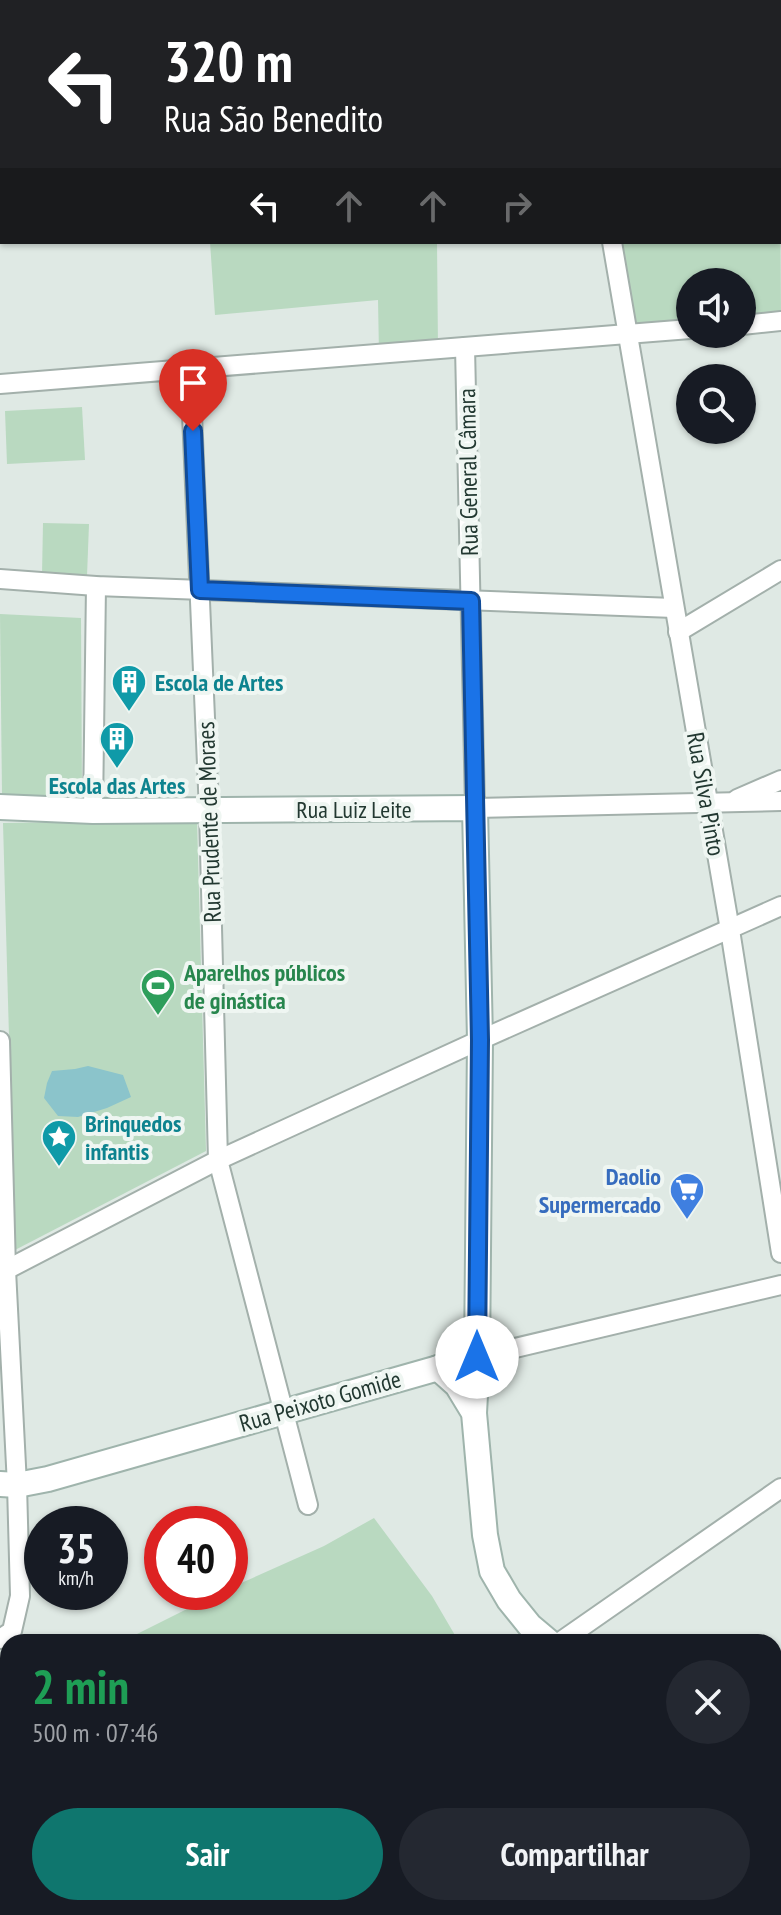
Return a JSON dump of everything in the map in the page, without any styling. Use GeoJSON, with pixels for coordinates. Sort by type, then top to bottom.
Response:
{"type":"FeatureCollection","features":[{"type":"Feature","properties":{"kind":"street","name":"Rua Silva Pinto"},"geometry":{"type":"LineString","coordinates":[[612,244],[730,930],[781,1253]]}},
{"type":"Feature","properties":{"kind":"street"},"geometry":{"type":"LineString","coordinates":[[756,324],[781,321]]}},
{"type":"Feature","properties":{"kind":"street"},"geometry":{"type":"LineString","coordinates":[[0,384],[676,330]]}},
{"type":"Feature","properties":{"kind":"street","name":"Rua General Câmara"},"geometry":{"type":"LineString","coordinates":[[465,347],[480,1040],[474,1413],[485,1535],[492,1571],[509,1600],[540,1634]]}},
{"type":"Feature","properties":{"kind":"street","name":"Rua Prudente de Moraes"},"geometry":{"type":"LineString","coordinates":[[190,368],[209,811],[218,1160],[308,1505]]}},
{"type":"Feature","properties":{"kind":"street"},"geometry":{"type":"LineString","coordinates":[[678,632],[781,570]]}},
{"type":"Feature","properties":{"kind":"street"},"geometry":{"type":"LineString","coordinates":[[0,579],[96,586],[674,608]]}},
{"type":"Feature","properties":{"kind":"street"},"geometry":{"type":"LineString","coordinates":[[93,811],[96,586]]}},
{"type":"Feature","properties":{"kind":"street"},"geometry":{"type":"LineString","coordinates":[[727,803],[781,780]]}},
{"type":"Feature","properties":{"kind":"street","name":"Rua Luiz Leite"},"geometry":{"type":"LineString","coordinates":[[0,807],[209,811],[781,801]]}},
{"type":"Feature","properties":{"kind":"street"},"geometry":{"type":"LineString","coordinates":[[3,1270],[218,1160],[781,906]]}},
{"type":"Feature","properties":{"kind":"street"},"geometry":{"type":"LineString","coordinates":[[0,1041],[8,1484],[20,1596],[12,1631],[8,1634]]}},
{"type":"Feature","properties":{"kind":"street","name":"Rua Peixoto Gomide"},"geometry":{"type":"LineString","coordinates":[[8,1484],[48,1479],[535,1342],[781,1285]]}},
{"type":"Feature","properties":{"kind":"street"},"geometry":{"type":"LineString","coordinates":[[438,1368],[457,1385],[474,1413]]}},
{"type":"Feature","properties":{"kind":"street"},"geometry":{"type":"LineString","coordinates":[[571,1634],[781,1488]]}},
{"type":"Feature","properties":{"kind":"green space"},"geometry":{"type":"Polygon","coordinates":[[[210,244],[437,244],[438,349],[379,354],[378,300],[215,315],[210,244]]]}},
{"type":"Feature","properties":{"kind":"green space"},"geometry":{"type":"Polygon","coordinates":[[[611,244],[781,244],[781,319],[756,322],[756,268],[676,268],[676,329],[629,334],[611,244]]]}},
{"type":"Feature","properties":{"kind":"green space"},"geometry":{"type":"Polygon","coordinates":[[[82,407],[85,460],[7,464],[5,411],[82,407]]]}},
{"type":"Feature","properties":{"kind":"green space"},"geometry":{"type":"Polygon","coordinates":[[[43,523],[89,524],[87,576],[42,575],[43,523]]]}},
{"type":"Feature","properties":{"kind":"green space"},"geometry":{"type":"Polygon","coordinates":[[[0,614],[81,618],[82,797],[2,794],[0,614]]]}},
{"type":"Feature","properties":{"kind":"green space"},"geometry":{"type":"Polygon","coordinates":[[[197,820],[206,1151],[15,1250],[3,823],[197,820]]]}},
{"type":"Feature","properties":{"kind":"green space"},"geometry":{"type":"Polygon","coordinates":[[[374,1518],[432,1596],[454,1634],[137,1634],[185,1610],[248,1610],[248,1580],[324,1546],[374,1518]]]}},
{"type":"Feature","properties":{"kind":"water"},"geometry":{"type":"Polygon","coordinates":[[[88,1066],[123,1075],[131,1097],[78,1117],[58,1116],[44,1098],[52,1071],[88,1066]]]}},
{"type":"Feature","properties":{"kind":"place","name":"Escola de Artes"},"geometry":{"type":"Point","coordinates":[129,713]}},
{"type":"Feature","properties":{"kind":"place","name":"Escola das Artes"},"geometry":{"type":"Point","coordinates":[117,770]}},
{"type":"Feature","properties":{"kind":"place","name":"Aparelhos públicos de ginástica"},"geometry":{"type":"Point","coordinates":[158,1017]}},
{"type":"Feature","properties":{"kind":"place","name":"Brinquedos infantis"},"geometry":{"type":"Point","coordinates":[59,1168]}},
{"type":"Feature","properties":{"kind":"place","name":"Daolio Supermercado"},"geometry":{"type":"Point","coordinates":[687,1221]}},
{"type":"Feature","properties":{"kind":"route"},"geometry":{"type":"LineString","coordinates":[[193,431],[200,590],[471,601],[480,1040],[477,1357]]}}]}
